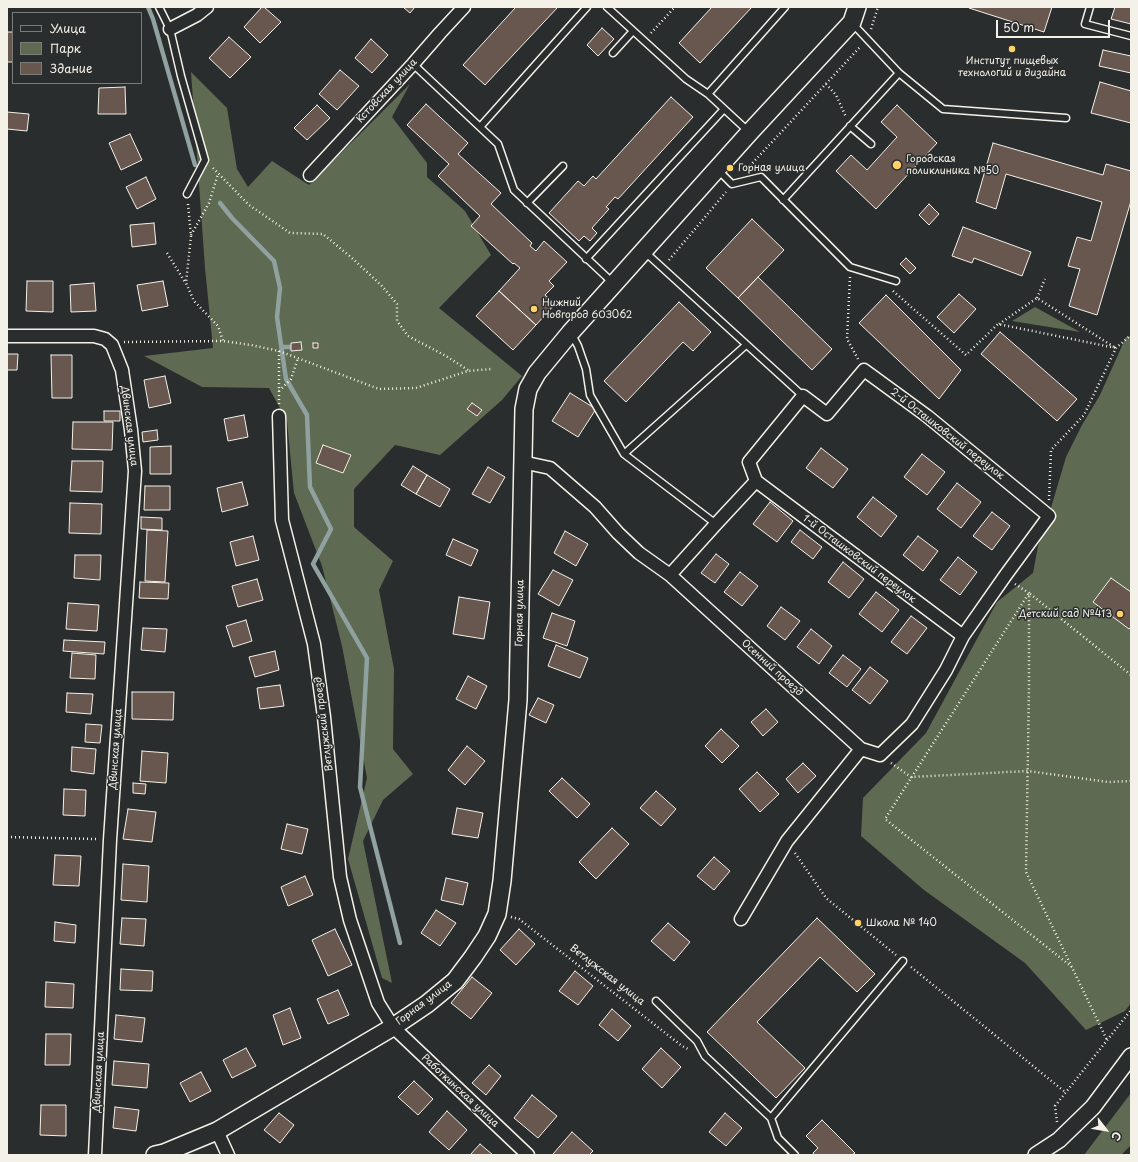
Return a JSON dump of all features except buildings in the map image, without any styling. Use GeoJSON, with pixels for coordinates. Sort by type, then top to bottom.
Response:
{"type":"FeatureCollection","features":[{"type":"Feature","properties":{"kind":"main road","name":"Горная улица"},"geometry":{"type":"LineString","coordinates":[[155,1155],[164,1153],[217,1131],[392,1027],[427,1004],[454,981],[487,936],[497,914],[502,881],[518,700],[522,462],[524,409],[528,389],[537,373],[570,333],[854,15]]}},
{"type":"Feature","properties":{"kind":"street"},"geometry":{"type":"LineString","coordinates":[[170,29],[207,7]]}},
{"type":"Feature","properties":{"kind":"street","name":"Кстовская улица"},"geometry":{"type":"LineString","coordinates":[[310,175],[464,7]]}},
{"type":"Feature","properties":{"kind":"street"},"geometry":{"type":"LineString","coordinates":[[7,336],[94,336],[117,344]]}},
{"type":"Feature","properties":{"kind":"street","name":"Двинская улица"},"geometry":{"type":"LineString","coordinates":[[95,1155],[110,840],[135,471],[131,430],[117,344]]}},
{"type":"Feature","properties":{"kind":"street"},"geometry":{"type":"LineString","coordinates":[[670,575],[756,481],[749,462],[803,396],[827,414],[864,370]]}},
{"type":"Feature","properties":{"kind":"street","name":"2-й Осташковский переулок"},"geometry":{"type":"LineString","coordinates":[[864,370],[927,416],[1049,516]]}},
{"type":"Feature","properties":{"kind":"street","name":"Ветлужский проезд"},"geometry":{"type":"LineString","coordinates":[[279,416],[282,520],[314,644],[324,717],[340,877],[350,920],[378,1003],[392,1027]]}},
{"type":"Feature","properties":{"kind":"street","name":"Осенний проезд"},"geometry":{"type":"LineString","coordinates":[[522,462],[550,468],[595,507],[618,534],[639,553],[670,575],[861,749]]}},
{"type":"Feature","properties":{"kind":"street","name":"1-й Осташковский переулок"},"geometry":{"type":"LineString","coordinates":[[756,481],[963,636]]}},
{"type":"Feature","properties":{"kind":"street"},"geometry":{"type":"LineString","coordinates":[[741,919],[787,842],[861,749],[880,755],[912,724],[946,670],[963,636],[1049,516]]}},
{"type":"Feature","properties":{"kind":"street","name":"Работкинская улица"},"geometry":{"type":"LineString","coordinates":[[392,1027],[528,1155]]}},
{"type":"Feature","properties":{"kind":"street"},"geometry":{"type":"LineString","coordinates":[[1036,1155],[1059,1140],[1093,1107],[1131,1056]]}},
{"type":"Feature","properties":{"kind":"street"},"geometry":{"type":"LineString","coordinates":[[217,1131],[228,1155]]}},
{"type":"Feature","properties":{"kind":"lane"},"geometry":{"type":"LineString","coordinates":[[159,7],[170,29],[204,160],[187,194]]}},
{"type":"Feature","properties":{"kind":"lane"},"geometry":{"type":"LineString","coordinates":[[480,127],[587,7]]}},
{"type":"Feature","properties":{"kind":"lane"},"geometry":{"type":"LineString","coordinates":[[607,7],[686,80],[708,94],[750,132]]}},
{"type":"Feature","properties":{"kind":"lane"},"geometry":{"type":"LineString","coordinates":[[708,94],[785,7]]}},
{"type":"Feature","properties":{"kind":"lane"},"geometry":{"type":"LineString","coordinates":[[1090,7],[1085,24],[1131,36]]}},
{"type":"Feature","properties":{"kind":"lane"},"geometry":{"type":"LineString","coordinates":[[854,15],[868,39],[899,72],[943,109],[1066,118]]}},
{"type":"Feature","properties":{"kind":"lane"},"geometry":{"type":"LineString","coordinates":[[612,54],[633,31]]}},
{"type":"Feature","properties":{"kind":"lane"},"geometry":{"type":"LineString","coordinates":[[413,64],[498,144],[514,190],[614,285]]}},
{"type":"Feature","properties":{"kind":"lane"},"geometry":{"type":"LineString","coordinates":[[783,200],[899,72]]}},
{"type":"Feature","properties":{"kind":"lane"},"geometry":{"type":"LineString","coordinates":[[586,259],[724,109]]}},
{"type":"Feature","properties":{"kind":"lane"},"geometry":{"type":"LineString","coordinates":[[850,126],[871,144]]}},
{"type":"Feature","properties":{"kind":"lane"},"geometry":{"type":"LineString","coordinates":[[527,203],[563,166]]}},
{"type":"Feature","properties":{"kind":"lane"},"geometry":{"type":"LineString","coordinates":[[717,169],[732,184],[761,177],[850,268],[896,281]]}},
{"type":"Feature","properties":{"kind":"lane"},"geometry":{"type":"LineString","coordinates":[[644,251],[803,396]]}},
{"type":"Feature","properties":{"kind":"lane"},"geometry":{"type":"LineString","coordinates":[[570,333],[578,346],[586,369],[590,395],[624,454],[716,524]]}},
{"type":"Feature","properties":{"kind":"lane"},"geometry":{"type":"LineString","coordinates":[[624,454],[746,345]]}},
{"type":"Feature","properties":{"kind":"lane"},"geometry":{"type":"LineString","coordinates":[[771,1118],[903,961]]}},
{"type":"Feature","properties":{"kind":"lane","name":"Ветлужская улица"},"geometry":{"type":"LineString","coordinates":[[656,1001],[697,1040],[705,1056],[771,1118],[778,1138],[795,1155]]}},
{"type":"Feature","properties":{"kind":"path"},"geometry":{"type":"LineString","coordinates":[[644,41],[675,7]]}},
{"type":"Feature","properties":{"kind":"path"},"geometry":{"type":"LineString","coordinates":[[662,268],[732,184],[868,39],[878,7]]}},
{"type":"Feature","properties":{"kind":"path"},"geometry":{"type":"LineString","coordinates":[[826,84],[836,95],[850,126]]}},
{"type":"Feature","properties":{"kind":"path"},"geometry":{"type":"LineString","coordinates":[[204,160],[249,205],[290,233],[323,234],[382,286],[397,304],[397,320],[408,336],[446,356],[468,371]]}},
{"type":"Feature","properties":{"kind":"path"},"geometry":{"type":"LineString","coordinates":[[191,236],[209,203],[218,174]]}},
{"type":"Feature","properties":{"kind":"path"},"geometry":{"type":"LineString","coordinates":[[186,283],[191,236],[187,194]]}},
{"type":"Feature","properties":{"kind":"path"},"geometry":{"type":"LineString","coordinates":[[167,253],[186,283],[194,301],[218,326],[223,341]]}},
{"type":"Feature","properties":{"kind":"path"},"geometry":{"type":"LineString","coordinates":[[850,268],[846,339],[864,370]]}},
{"type":"Feature","properties":{"kind":"path"},"geometry":{"type":"LineString","coordinates":[[875,275],[966,355],[998,324],[1037,298],[1045,279]]}},
{"type":"Feature","properties":{"kind":"path"},"geometry":{"type":"LineString","coordinates":[[1037,298],[1116,348]]}},
{"type":"Feature","properties":{"kind":"path"},"geometry":{"type":"LineString","coordinates":[[998,324],[1116,348]]}},
{"type":"Feature","properties":{"kind":"path"},"geometry":{"type":"LineString","coordinates":[[1049,516],[1051,450],[1084,415],[1116,348],[1131,335]]}},
{"type":"Feature","properties":{"kind":"path"},"geometry":{"type":"LineString","coordinates":[[117,344],[223,341],[251,345],[279,351],[379,389],[416,388],[468,371],[491,369]]}},
{"type":"Feature","properties":{"kind":"path"},"geometry":{"type":"LineString","coordinates":[[279,351],[279,416]]}},
{"type":"Feature","properties":{"kind":"path"},"geometry":{"type":"LineString","coordinates":[[279,391],[291,379],[298,358]]}},
{"type":"Feature","properties":{"kind":"path"},"geometry":{"type":"LineString","coordinates":[[1005,576],[1131,675]]}},
{"type":"Feature","properties":{"kind":"path"},"geometry":{"type":"LineString","coordinates":[[1029,594],[1026,872],[1107,1040]]}},
{"type":"Feature","properties":{"kind":"path"},"geometry":{"type":"LineString","coordinates":[[1029,594],[885,818],[1072,967]]}},
{"type":"Feature","properties":{"kind":"path"},"geometry":{"type":"LineString","coordinates":[[880,755],[911,778],[1028,771],[1108,782],[1131,780]]}},
{"type":"Feature","properties":{"kind":"path"},"geometry":{"type":"LineString","coordinates":[[7,837],[110,840]]}},
{"type":"Feature","properties":{"kind":"path"},"geometry":{"type":"LineString","coordinates":[[787,842],[826,898],[1065,1092]]}},
{"type":"Feature","properties":{"kind":"path","name":"Ветлужская улица"},"geometry":{"type":"LineString","coordinates":[[497,914],[519,919],[682,1046],[705,1056]]}},
{"type":"Feature","properties":{"kind":"path"},"geometry":{"type":"LineString","coordinates":[[1059,1140],[1055,1106],[1131,1010]]}},
{"type":"Feature","properties":{"kind":"green space"},"geometry":{"type":"Polygon","coordinates":[[[191,72],[227,108],[237,169],[248,187],[272,161],[309,185],[410,84],[392,117],[427,163],[427,177],[465,211],[491,255],[439,308],[522,376],[502,400],[440,455],[395,445],[354,489],[354,527],[393,561],[379,590],[394,669],[393,749],[413,774],[383,800],[363,841],[392,983],[382,978],[348,859],[367,778],[342,646],[322,566],[294,493],[287,421],[269,388],[202,387],[144,356],[213,348],[205,268],[191,72]]]}},
{"type":"Feature","properties":{"kind":"green space"},"geometry":{"type":"Polygon","coordinates":[[[1035,307],[1080,332],[1012,321],[1035,307]]]}},
{"type":"Feature","properties":{"kind":"green space"},"geometry":{"type":"Polygon","coordinates":[[[1131,336],[1131,1003],[1125,1011],[1086,1030],[1025,963],[924,890],[861,836],[863,798],[926,733],[997,602],[1033,573],[1038,546],[1045,528],[1066,457],[1082,425],[1100,395],[1126,337],[1131,336]]]}},
{"type":"Feature","properties":{"kind":"green space"},"geometry":{"type":"Polygon","coordinates":[[[1131,1093],[1131,1145],[1121,1155],[1084,1155],[1131,1093]]]}},
{"type":"Feature","properties":{"kind":"waterway"},"geometry":{"type":"LineString","coordinates":[[148,7],[153,19],[195,165]]}},
{"type":"Feature","properties":{"kind":"waterway"},"geometry":{"type":"LineString","coordinates":[[220,203],[232,218],[274,261],[280,288],[277,317],[286,379],[307,415],[310,487],[331,529],[313,564],[367,658],[360,787],[400,943]]}},
{"type":"Feature","properties":{"kind":"waterway"},"geometry":{"type":"LineString","coordinates":[[281,347],[296,347]]}},
{"type":"Feature","properties":{"kind":"place","name":"Институт пищевых технологий и дизайна"},"geometry":{"type":"Point","coordinates":[1012,49]}},
{"type":"Feature","properties":{"kind":"place","name":"Городская поликлиника №50"},"geometry":{"type":"Point","coordinates":[897,165]}},
{"type":"Feature","properties":{"kind":"place","name":"Горная улица"},"geometry":{"type":"Point","coordinates":[730,168]}},
{"type":"Feature","properties":{"kind":"place","name":"Нижний Новгород 603062"},"geometry":{"type":"Point","coordinates":[534,309]}},
{"type":"Feature","properties":{"kind":"place","name":"Детский сад №413"},"geometry":{"type":"Point","coordinates":[1120,614]}},
{"type":"Feature","properties":{"kind":"place","name":"Школа № 140"},"geometry":{"type":"Point","coordinates":[858,923]}}]}
